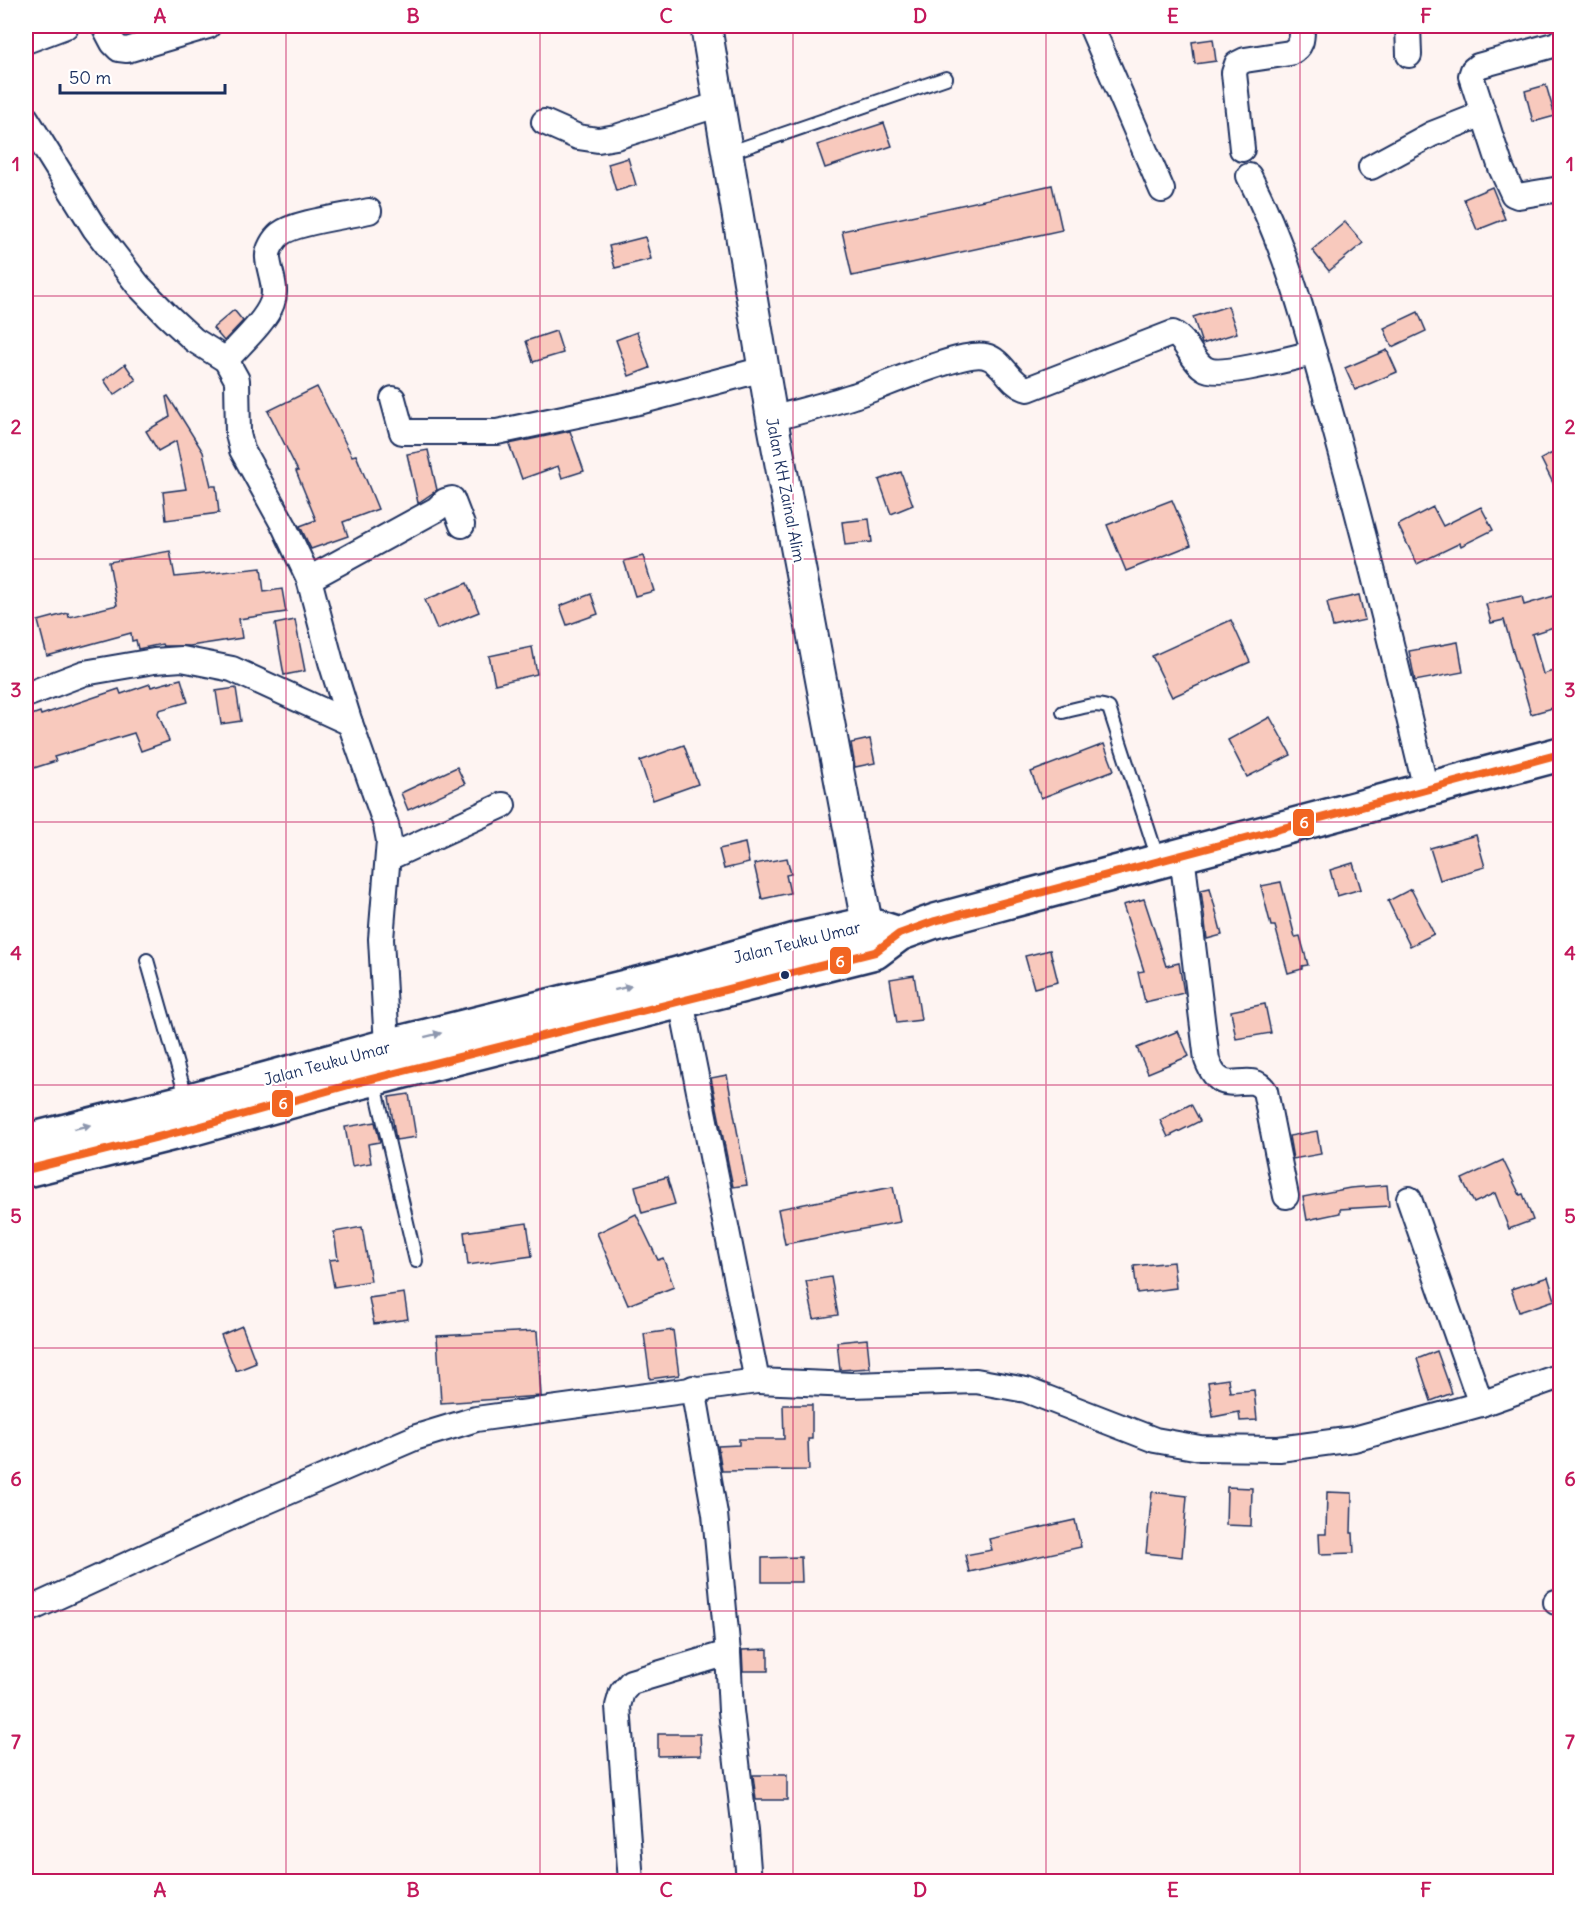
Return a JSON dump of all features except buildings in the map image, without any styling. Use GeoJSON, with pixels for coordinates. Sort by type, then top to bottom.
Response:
{"type":"FeatureCollection","features":[{"type":"Feature","properties":{"kind":"main road"},"geometry":{"type":"LineString","coordinates":[[880,937],[1560,754]]}},
{"type":"Feature","properties":{"kind":"main road","name":"Jalan Teuku Umar"},"geometry":{"type":"LineString","coordinates":[[26,1141],[187,1101],[373,1079],[681,1001],[880,937]]}},
{"type":"Feature","properties":{"kind":"main road","name":"Jalan Teuku Umar"},"geometry":{"type":"LineString","coordinates":[[26,1170],[281,1090],[387,1046],[674,975],[799,939],[880,937]]}},
{"type":"Feature","properties":{"kind":"street"},"geometry":{"type":"LineString","coordinates":[[26,40],[66,26]]}},
{"type":"Feature","properties":{"kind":"street"},"geometry":{"type":"LineString","coordinates":[[104,26],[113,43],[119,49],[127,50],[208,26]]}},
{"type":"Feature","properties":{"kind":"street","name":"Jalan KH Zainal Alim"},"geometry":{"type":"LineString","coordinates":[[706,26],[772,419],[880,937]]}},
{"type":"Feature","properties":{"kind":"street"},"geometry":{"type":"LineString","coordinates":[[1091,26],[1162,190]]}},
{"type":"Feature","properties":{"kind":"street"},"geometry":{"type":"LineString","coordinates":[[1242,149],[1234,73],[1237,64],[1245,60],[1290,53],[1297,49],[1302,42],[1302,26]]}},
{"type":"Feature","properties":{"kind":"street"},"geometry":{"type":"LineString","coordinates":[[1408,26],[1409,55]]}},
{"type":"Feature","properties":{"kind":"street"},"geometry":{"type":"LineString","coordinates":[[1560,41],[1557,44],[1478,66],[1473,70],[1471,76],[1501,168],[1513,194],[1518,196],[1560,189]]}},
{"type":"Feature","properties":{"kind":"street"},"geometry":{"type":"LineString","coordinates":[[544,122],[578,137],[598,140],[616,137],[720,104]]}},
{"type":"Feature","properties":{"kind":"street"},"geometry":{"type":"LineString","coordinates":[[1371,167],[1432,134],[1483,114]]}},
{"type":"Feature","properties":{"kind":"street"},"geometry":{"type":"LineString","coordinates":[[26,118],[95,230],[138,285],[194,340],[226,360],[237,380],[238,434],[242,450],[284,526],[309,579],[350,723],[386,825],[389,841],[381,939],[387,1046]]}},
{"type":"Feature","properties":{"kind":"street"},"geometry":{"type":"LineString","coordinates":[[1249,176],[1272,225],[1314,352],[1389,630],[1426,790]]}},
{"type":"Feature","properties":{"kind":"street"},"geometry":{"type":"LineString","coordinates":[[226,360],[266,315],[273,301],[274,286],[267,255],[280,234],[293,228],[369,211]]}},
{"type":"Feature","properties":{"kind":"street"},"geometry":{"type":"LineString","coordinates":[[772,419],[853,396],[969,356],[984,355],[994,359],[1014,382],[1028,389],[1173,333],[1182,339],[1204,369],[1213,372],[1228,371],[1314,352]]}},
{"type":"Feature","properties":{"kind":"street"},"geometry":{"type":"LineString","coordinates":[[393,399],[402,432],[497,432],[643,401],[764,369]]}},
{"type":"Feature","properties":{"kind":"street"},"geometry":{"type":"LineString","coordinates":[[309,579],[437,509],[445,501],[452,499],[462,525]]}},
{"type":"Feature","properties":{"kind":"street"},"geometry":{"type":"LineString","coordinates":[[26,695],[34,690],[84,673],[182,658],[232,669],[350,723]]}},
{"type":"Feature","properties":{"kind":"street"},"geometry":{"type":"LineString","coordinates":[[388,858],[503,805]]}},
{"type":"Feature","properties":{"kind":"street"},"geometry":{"type":"LineString","coordinates":[[1171,858],[1207,1060],[1217,1079],[1228,1084],[1253,1082],[1260,1084],[1265,1091],[1286,1196]]}},
{"type":"Feature","properties":{"kind":"street"},"geometry":{"type":"LineString","coordinates":[[681,1001],[757,1381]]}},
{"type":"Feature","properties":{"kind":"street"},"geometry":{"type":"LineString","coordinates":[[1409,1199],[1480,1404]]}},
{"type":"Feature","properties":{"kind":"street"},"geometry":{"type":"LineString","coordinates":[[26,1611],[242,1512],[417,1437],[476,1419],[757,1381],[852,1384],[976,1381],[1026,1390],[1155,1440],[1200,1448],[1279,1449],[1354,1438],[1480,1404],[1560,1376]]}},
{"type":"Feature","properties":{"kind":"street"},"geometry":{"type":"LineString","coordinates":[[693,1388],[715,1514],[731,1711],[749,1881]]}},
{"type":"Feature","properties":{"kind":"street"},"geometry":{"type":"LineString","coordinates":[[631,1881],[618,1706],[622,1692],[631,1682],[728,1653]]}},
{"type":"Feature","properties":{"kind":"lane"},"geometry":{"type":"LineString","coordinates":[[728,153],[946,78]]}},
{"type":"Feature","properties":{"kind":"lane"},"geometry":{"type":"LineString","coordinates":[[1063,711],[1095,705],[1109,708],[1171,858]]}},
{"type":"Feature","properties":{"kind":"lane"},"geometry":{"type":"LineString","coordinates":[[147,960],[187,1101]]}},
{"type":"Feature","properties":{"kind":"lane"},"geometry":{"type":"LineString","coordinates":[[373,1079],[416,1260]]}},
{"type":"Feature","properties":{"kind":"transit line","name":"6"},"geometry":{"type":"LineString","coordinates":[[26,1170],[194,1128],[356,1083],[875,952],[899,934],[935,921],[1560,754]]}}]}
